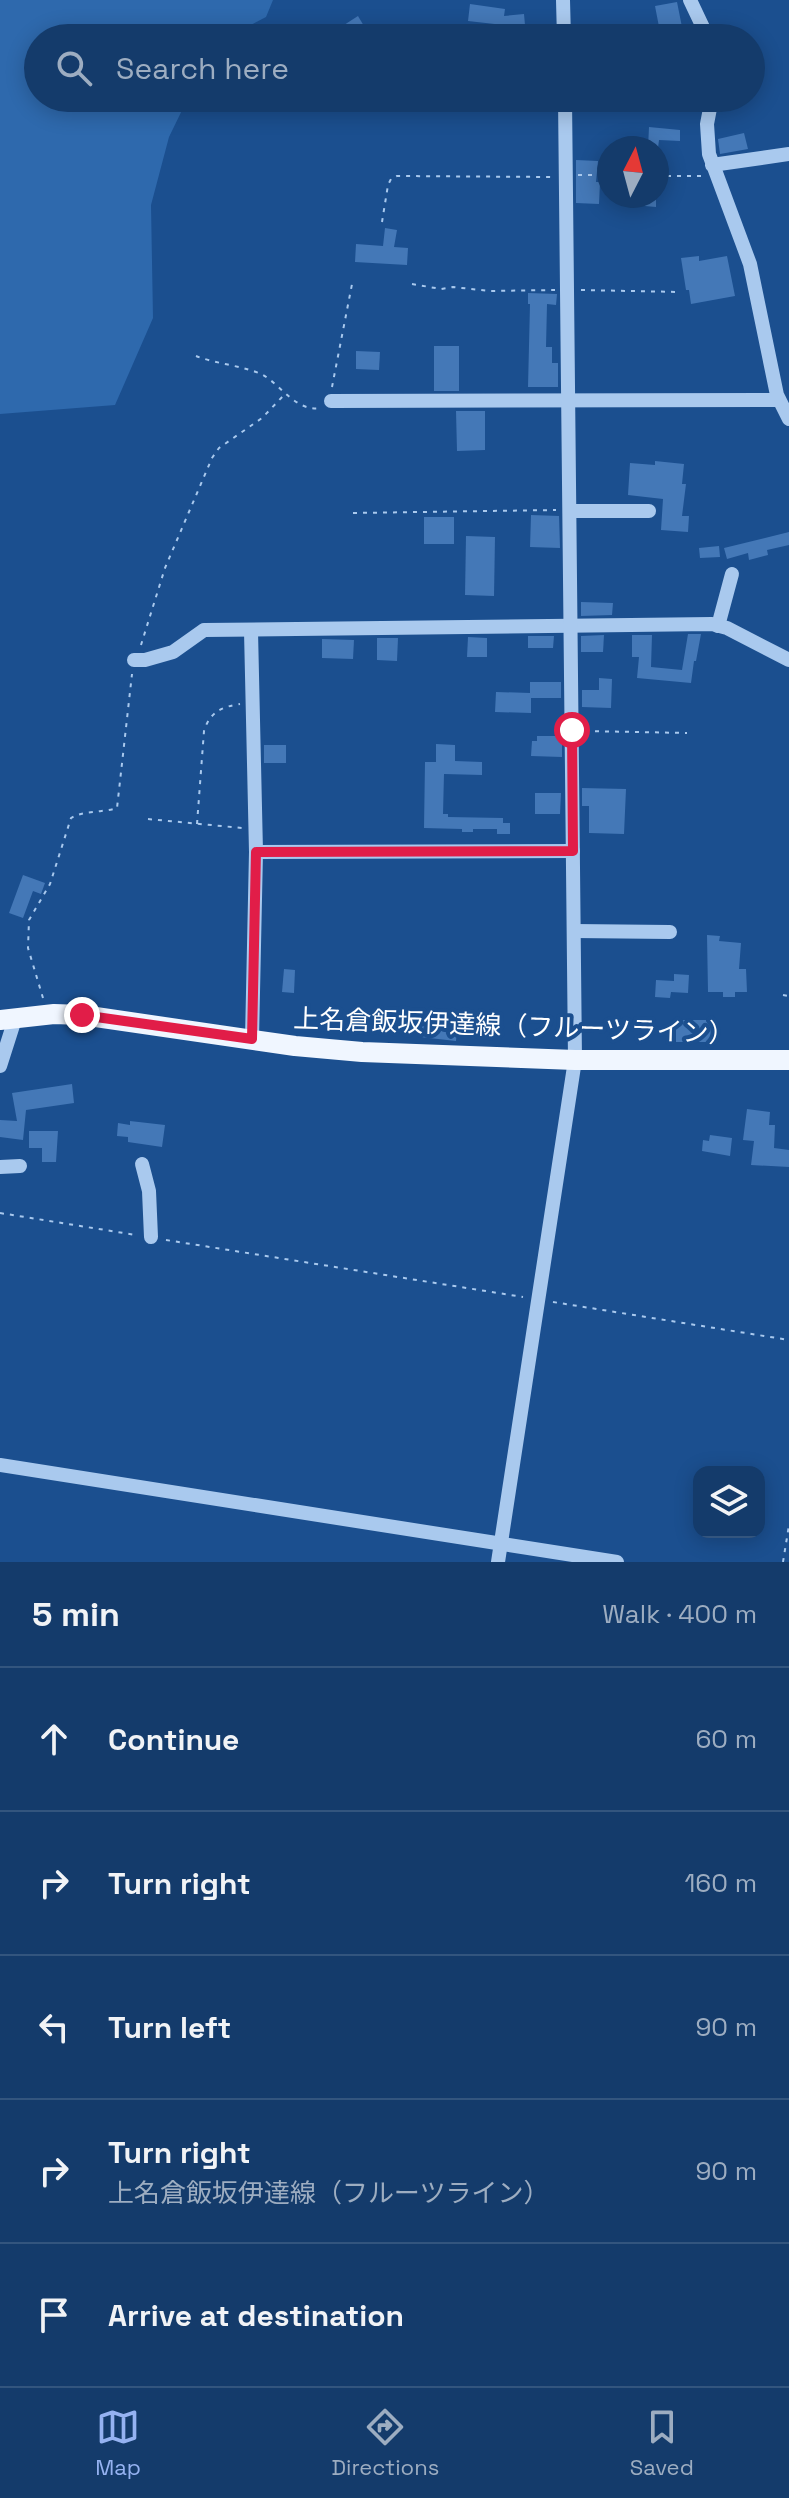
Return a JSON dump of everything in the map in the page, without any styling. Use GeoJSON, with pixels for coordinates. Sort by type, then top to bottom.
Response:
{"type":"FeatureCollection","features":[{"type":"Feature","properties":{"kind":"main road","name":"上名倉飯坂伊達線（フルーツライン）"},"geometry":{"type":"LineString","coordinates":[[7,1020],[48,1015],[107,1018],[362,1052],[575,1060],[789,1060]]}},
{"type":"Feature","properties":{"kind":"street"},"geometry":{"type":"LineString","coordinates":[[563,0],[564,24]]}},
{"type":"Feature","properties":{"kind":"street"},"geometry":{"type":"LineString","coordinates":[[690,0],[701,24]]}},
{"type":"Feature","properties":{"kind":"street"},"geometry":{"type":"LineString","coordinates":[[498,1562],[575,1060],[565,112]]}},
{"type":"Feature","properties":{"kind":"street"},"geometry":{"type":"LineString","coordinates":[[710,112],[707,142],[714,170],[750,264],[779,400],[789,419]]}},
{"type":"Feature","properties":{"kind":"street"},"geometry":{"type":"LineString","coordinates":[[714,170],[789,154]]}},
{"type":"Feature","properties":{"kind":"street"},"geometry":{"type":"LineString","coordinates":[[331,401],[779,400]]}},
{"type":"Feature","properties":{"kind":"street"},"geometry":{"type":"LineString","coordinates":[[570,511],[649,511]]}},
{"type":"Feature","properties":{"kind":"street"},"geometry":{"type":"LineString","coordinates":[[718,626],[732,574]]}},
{"type":"Feature","properties":{"kind":"street"},"geometry":{"type":"LineString","coordinates":[[134,660],[173,652],[204,630],[571,626],[718,626],[789,660]]}},
{"type":"Feature","properties":{"kind":"street"},"geometry":{"type":"LineString","coordinates":[[251,631],[256,829],[252,1039]]}},
{"type":"Feature","properties":{"kind":"street"},"geometry":{"type":"LineString","coordinates":[[256,852],[573,851]]}},
{"type":"Feature","properties":{"kind":"street"},"geometry":{"type":"LineString","coordinates":[[574,931],[670,932]]}},
{"type":"Feature","properties":{"kind":"street"},"geometry":{"type":"LineString","coordinates":[[0,1066],[7,1020]]}},
{"type":"Feature","properties":{"kind":"street"},"geometry":{"type":"LineString","coordinates":[[142,1164],[149,1191],[151,1237]]}},
{"type":"Feature","properties":{"kind":"street"},"geometry":{"type":"LineString","coordinates":[[0,1167],[20,1166]]}},
{"type":"Feature","properties":{"kind":"street"},"geometry":{"type":"LineString","coordinates":[[0,1465],[617,1562]]}},
{"type":"Feature","properties":{"kind":"path"},"geometry":{"type":"LineString","coordinates":[[669,175],[714,170]]}},
{"type":"Feature","properties":{"kind":"path"},"geometry":{"type":"LineString","coordinates":[[382,222],[388,185],[397,176],[597,175]]}},
{"type":"Feature","properties":{"kind":"path"},"geometry":{"type":"LineString","coordinates":[[196,356],[258,373],[300,405],[317,409],[331,401],[353,279]]}},
{"type":"Feature","properties":{"kind":"path"},"geometry":{"type":"LineString","coordinates":[[412,284],[490,291],[680,292]]}},
{"type":"Feature","properties":{"kind":"path"},"geometry":{"type":"LineString","coordinates":[[48,1015],[28,948],[29,920],[50,884],[71,818],[117,808],[134,660],[148,628],[165,568],[212,458],[219,448],[262,418],[286,393]]}},
{"type":"Feature","properties":{"kind":"path"},"geometry":{"type":"LineString","coordinates":[[353,513],[570,511]]}},
{"type":"Feature","properties":{"kind":"path"},"geometry":{"type":"LineString","coordinates":[[197,824],[207,722],[223,707],[253,701]]}},
{"type":"Feature","properties":{"kind":"path"},"geometry":{"type":"LineString","coordinates":[[572,730],[687,733]]}},
{"type":"Feature","properties":{"kind":"path"},"geometry":{"type":"LineString","coordinates":[[148,819],[256,829]]}},
{"type":"Feature","properties":{"kind":"path"},"geometry":{"type":"LineString","coordinates":[[783,995],[789,996]]}},
{"type":"Feature","properties":{"kind":"path"},"geometry":{"type":"LineString","coordinates":[[0,1213],[789,1340]]}},
{"type":"Feature","properties":{"kind":"path"},"geometry":{"type":"LineString","coordinates":[[783,1562],[789,1525]]}},
{"type":"Feature","properties":{"kind":"shaded area"},"geometry":{"type":"Polygon","coordinates":[[[0,0],[273,0],[266,17],[253,24],[24,24],[24,112],[181,112],[169,137],[151,205],[153,318],[115,405],[0,414],[0,0]]]}},
{"type":"Feature","properties":{"kind":"building"},"geometry":{"type":"Polygon","coordinates":[[[677,2],[681,24],[658,24],[655,6],[677,2]]]}},
{"type":"Feature","properties":{"kind":"building"},"geometry":{"type":"Polygon","coordinates":[[[470,4],[505,9],[504,16],[524,14],[525,24],[494,24],[468,21],[470,4]]]}},
{"type":"Feature","properties":{"kind":"building"},"geometry":{"type":"Polygon","coordinates":[[[358,16],[363,24],[346,24],[358,16]]]}},
{"type":"Feature","properties":{"kind":"building"},"geometry":{"type":"Polygon","coordinates":[[[649,127],[680,130],[680,141],[669,140],[669,136],[649,136],[649,127]]]}},
{"type":"Feature","properties":{"kind":"building"},"geometry":{"type":"Polygon","coordinates":[[[744,133],[748,149],[720,154],[718,139],[744,133]]]}},
{"type":"Feature","properties":{"kind":"building"},"geometry":{"type":"Polygon","coordinates":[[[576,160],[597,161],[597,204],[576,203],[576,160]]]}},
{"type":"Feature","properties":{"kind":"building"},"geometry":{"type":"Polygon","coordinates":[[[385,228],[397,230],[394,247],[408,248],[407,265],[355,262],[356,244],[383,246],[385,228]]]}},
{"type":"Feature","properties":{"kind":"building"},"geometry":{"type":"Polygon","coordinates":[[[699,256],[699,261],[727,256],[735,296],[691,304],[681,258],[699,256]]]}},
{"type":"Feature","properties":{"kind":"building"},"geometry":{"type":"Polygon","coordinates":[[[528,293],[557,294],[556,305],[547,304],[546,347],[552,347],[552,363],[558,363],[558,387],[528,387],[528,293]]]}},
{"type":"Feature","properties":{"kind":"building"},"geometry":{"type":"Polygon","coordinates":[[[434,346],[459,346],[459,391],[434,391],[434,346]]]}},
{"type":"Feature","properties":{"kind":"building"},"geometry":{"type":"Polygon","coordinates":[[[356,351],[380,352],[379,370],[356,369],[356,351]]]}},
{"type":"Feature","properties":{"kind":"building"},"geometry":{"type":"Polygon","coordinates":[[[456,411],[485,411],[485,450],[457,451],[456,411]]]}},
{"type":"Feature","properties":{"kind":"building"},"geometry":{"type":"Polygon","coordinates":[[[655,461],[684,464],[682,484],[686,484],[682,516],[689,516],[688,532],[661,530],[663,499],[628,495],[630,463],[655,465],[655,461]]]}},
{"type":"Feature","properties":{"kind":"building"},"geometry":{"type":"Polygon","coordinates":[[[531,515],[559,516],[560,548],[530,547],[531,515]]]}},
{"type":"Feature","properties":{"kind":"building"},"geometry":{"type":"Polygon","coordinates":[[[424,517],[454,517],[454,544],[424,544],[424,517]]]}},
{"type":"Feature","properties":{"kind":"building"},"geometry":{"type":"Polygon","coordinates":[[[789,532],[789,545],[767,550],[768,555],[749,560],[748,553],[727,559],[724,548],[789,532]]]}},
{"type":"Feature","properties":{"kind":"building"},"geometry":{"type":"Polygon","coordinates":[[[466,536],[495,537],[494,596],[465,595],[466,536]]]}},
{"type":"Feature","properties":{"kind":"building"},"geometry":{"type":"Polygon","coordinates":[[[719,546],[720,557],[700,558],[699,548],[719,546]]]}},
{"type":"Feature","properties":{"kind":"building"},"geometry":{"type":"Polygon","coordinates":[[[581,602],[613,603],[612,615],[581,616],[581,602]]]}},
{"type":"Feature","properties":{"kind":"building"},"geometry":{"type":"Polygon","coordinates":[[[688,634],[701,634],[691,683],[637,678],[639,657],[632,657],[632,635],[652,635],[651,667],[682,670],[688,634]]]}},
{"type":"Feature","properties":{"kind":"building"},"geometry":{"type":"Polygon","coordinates":[[[604,635],[603,652],[581,652],[581,636],[604,635]]]}},
{"type":"Feature","properties":{"kind":"building"},"geometry":{"type":"Polygon","coordinates":[[[528,636],[554,636],[553,648],[528,648],[528,636]]]}},
{"type":"Feature","properties":{"kind":"building"},"geometry":{"type":"Polygon","coordinates":[[[468,637],[487,638],[487,657],[467,657],[468,637]]]}},
{"type":"Feature","properties":{"kind":"building"},"geometry":{"type":"Polygon","coordinates":[[[377,638],[398,638],[397,661],[377,660],[377,638]]]}},
{"type":"Feature","properties":{"kind":"building"},"geometry":{"type":"Polygon","coordinates":[[[322,639],[354,640],[353,659],[322,658],[322,639]]]}},
{"type":"Feature","properties":{"kind":"building"},"geometry":{"type":"Polygon","coordinates":[[[599,678],[612,679],[611,708],[582,707],[582,690],[599,690],[599,678]]]}},
{"type":"Feature","properties":{"kind":"building"},"geometry":{"type":"Polygon","coordinates":[[[530,682],[561,682],[561,698],[531,698],[531,713],[495,712],[496,692],[530,693],[530,682]]]}},
{"type":"Feature","properties":{"kind":"building"},"geometry":{"type":"Polygon","coordinates":[[[537,736],[562,736],[562,757],[531,756],[532,741],[537,741],[537,736]]]}},
{"type":"Feature","properties":{"kind":"building"},"geometry":{"type":"Polygon","coordinates":[[[436,744],[455,745],[455,761],[482,762],[482,775],[444,774],[443,814],[448,814],[448,817],[503,818],[503,823],[510,823],[510,834],[497,834],[497,829],[462,832],[462,829],[424,828],[425,762],[436,762],[436,744]]]}},
{"type":"Feature","properties":{"kind":"building"},"geometry":{"type":"Polygon","coordinates":[[[264,745],[286,745],[286,763],[264,763],[264,745]]]}},
{"type":"Feature","properties":{"kind":"building"},"geometry":{"type":"Polygon","coordinates":[[[582,788],[626,789],[624,834],[589,833],[589,806],[582,806],[582,788]]]}},
{"type":"Feature","properties":{"kind":"building"},"geometry":{"type":"Polygon","coordinates":[[[535,793],[561,793],[560,814],[535,814],[535,793]]]}},
{"type":"Feature","properties":{"kind":"building"},"geometry":{"type":"Polygon","coordinates":[[[23,875],[45,883],[41,894],[33,891],[23,918],[9,913],[23,875]]]}},
{"type":"Feature","properties":{"kind":"building"},"geometry":{"type":"Polygon","coordinates":[[[707,935],[720,936],[719,941],[741,943],[739,969],[746,969],[747,992],[735,992],[735,997],[723,997],[723,992],[708,992],[707,935]]]}},
{"type":"Feature","properties":{"kind":"building"},"geometry":{"type":"Polygon","coordinates":[[[284,969],[295,970],[294,993],[282,992],[284,969]]]}},
{"type":"Feature","properties":{"kind":"building"},"geometry":{"type":"Polygon","coordinates":[[[674,974],[689,975],[688,993],[671,992],[670,998],[655,997],[656,980],[674,981],[674,974]]]}},
{"type":"Feature","properties":{"kind":"building"},"geometry":{"type":"Polygon","coordinates":[[[423,1014],[458,1018],[456,1041],[420,1037],[423,1014]]]}},
{"type":"Feature","properties":{"kind":"building"},"geometry":{"type":"Polygon","coordinates":[[[676,1020],[711,1020],[711,1042],[676,1042],[676,1020]]]}},
{"type":"Feature","properties":{"kind":"building"},"geometry":{"type":"Polygon","coordinates":[[[72,1084],[74,1103],[26,1110],[23,1140],[0,1137],[0,1120],[17,1121],[12,1093],[72,1084]]]}},
{"type":"Feature","properties":{"kind":"building"},"geometry":{"type":"Polygon","coordinates":[[[747,1109],[770,1112],[769,1125],[775,1125],[774,1148],[789,1150],[789,1167],[751,1165],[754,1141],[743,1140],[747,1109]]]}},
{"type":"Feature","properties":{"kind":"building"},"geometry":{"type":"Polygon","coordinates":[[[130,1121],[165,1125],[162,1147],[128,1142],[128,1137],[117,1136],[118,1123],[130,1125],[130,1121]]]}},
{"type":"Feature","properties":{"kind":"building"},"geometry":{"type":"Polygon","coordinates":[[[29,1131],[58,1131],[56,1162],[42,1162],[42,1148],[29,1148],[29,1131]]]}},
{"type":"Feature","properties":{"kind":"building"},"geometry":{"type":"Polygon","coordinates":[[[710,1135],[732,1138],[730,1156],[702,1151],[703,1140],[709,1141],[710,1135]]]}},
{"type":"Feature","properties":{"kind":"route"},"geometry":{"type":"LineString","coordinates":[[82,1015],[252,1039],[256,852],[573,851],[572,730]]}}]}
